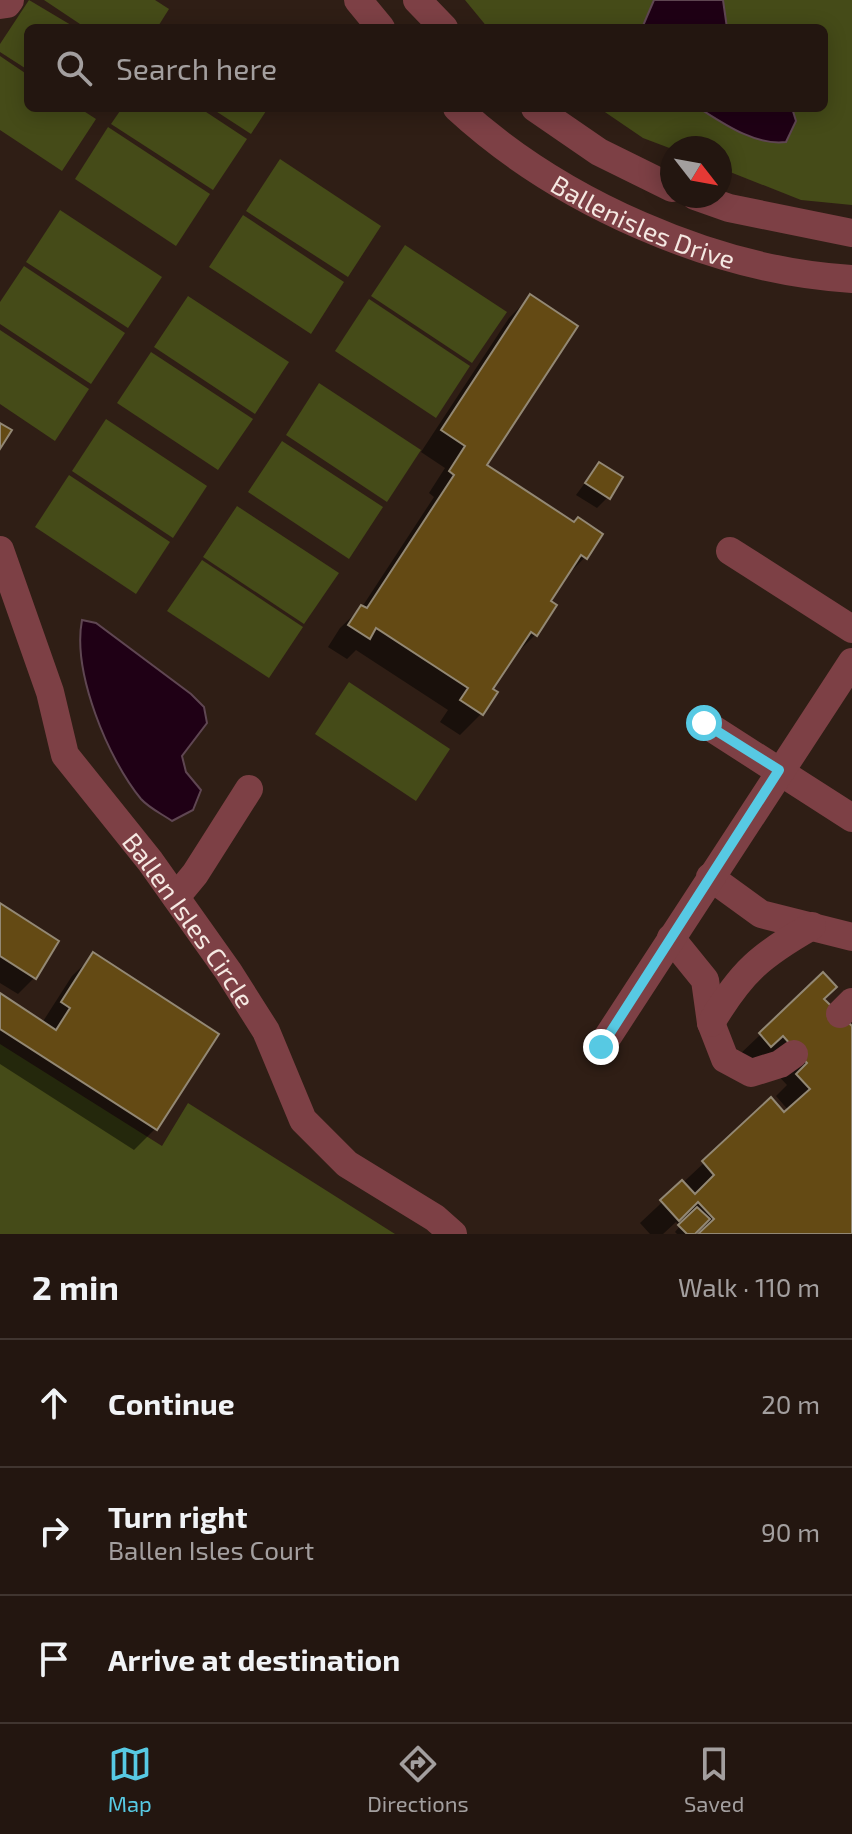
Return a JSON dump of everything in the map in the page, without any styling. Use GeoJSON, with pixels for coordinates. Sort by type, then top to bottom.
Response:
{"type":"FeatureCollection","features":[{"type":"Feature","properties":{"kind":"street"},"geometry":{"type":"LineString","coordinates":[[0,5],[10,0]]}},
{"type":"Feature","properties":{"kind":"street"},"geometry":{"type":"LineString","coordinates":[[358,0],[378,24]]}},
{"type":"Feature","properties":{"kind":"street"},"geometry":{"type":"LineString","coordinates":[[417,0],[440,24]]}},
{"type":"Feature","properties":{"kind":"street","name":"Ballenisles Drive"},"geometry":{"type":"LineString","coordinates":[[461,112],[487,135],[581,196],[653,232],[725,256],[815,277],[852,279]]}},
{"type":"Feature","properties":{"kind":"street","name":"Ballenisles Drive"},"geometry":{"type":"LineString","coordinates":[[541,112],[599,152],[660,182]]}},
{"type":"Feature","properties":{"kind":"street","name":"Ballenisles Drive"},"geometry":{"type":"LineString","coordinates":[[729,208],[852,233]]}},
{"type":"Feature","properties":{"kind":"street","name":"Ballen Isles Circle"},"geometry":{"type":"LineString","coordinates":[[0,550],[50,692],[65,755],[176,897],[266,1031],[303,1120],[347,1164],[435,1218],[453,1234]]}},
{"type":"Feature","properties":{"kind":"street"},"geometry":{"type":"LineString","coordinates":[[730,551],[852,629]]}},
{"type":"Feature","properties":{"kind":"street"},"geometry":{"type":"LineString","coordinates":[[601,1047],[852,662]]}},
{"type":"Feature","properties":{"kind":"street"},"geometry":{"type":"LineString","coordinates":[[704,723],[852,818]]}},
{"type":"Feature","properties":{"kind":"street"},"geometry":{"type":"LineString","coordinates":[[176,897],[195,874],[249,789]]}},
{"type":"Feature","properties":{"kind":"street"},"geometry":{"type":"LineString","coordinates":[[710,877],[761,914],[852,937]]}},
{"type":"Feature","properties":{"kind":"street"},"geometry":{"type":"LineString","coordinates":[[711,1023],[733,987],[767,951],[812,926]]}},
{"type":"Feature","properties":{"kind":"street"},"geometry":{"type":"LineString","coordinates":[[671,938],[705,980],[711,1023],[725,1059],[751,1073],[780,1064],[794,1054]]}},
{"type":"Feature","properties":{"kind":"green space"},"geometry":{"type":"Polygon","coordinates":[[[29,0],[69,24],[24,24],[24,67],[0,52],[0,44],[29,0]]]}},
{"type":"Feature","properties":{"kind":"green space"},"geometry":{"type":"Polygon","coordinates":[[[44,0],[155,0],[169,9],[160,24],[80,24],[44,0]]]}},
{"type":"Feature","properties":{"kind":"green space"},"geometry":{"type":"Polygon","coordinates":[[[465,0],[852,0],[852,205],[801,200],[732,173],[732,136],[660,136],[660,144],[643,138],[605,112],[828,112],[828,24],[485,24],[465,0]]]}},
{"type":"Feature","properties":{"kind":"green space"},"geometry":{"type":"Polygon","coordinates":[[[0,56],[24,72],[24,112],[85,112],[96,119],[62,171],[0,130],[0,56]]]}},
{"type":"Feature","properties":{"kind":"green space"},"geometry":{"type":"Polygon","coordinates":[[[119,112],[206,112],[247,139],[213,190],[111,124],[119,112]]]}},
{"type":"Feature","properties":{"kind":"green space"},"geometry":{"type":"Polygon","coordinates":[[[217,112],[265,112],[251,134],[217,112]]]}},
{"type":"Feature","properties":{"kind":"green space"},"geometry":{"type":"Polygon","coordinates":[[[108,127],[210,194],[176,246],[75,179],[108,127]]]}},
{"type":"Feature","properties":{"kind":"green space"},"geometry":{"type":"Polygon","coordinates":[[[280,159],[381,226],[348,277],[246,211],[280,159]]]}},
{"type":"Feature","properties":{"kind":"green space"},"geometry":{"type":"Polygon","coordinates":[[[60,210],[162,277],[128,328],[26,262],[60,210]]]}},
{"type":"Feature","properties":{"kind":"green space"},"geometry":{"type":"Polygon","coordinates":[[[243,215],[344,282],[311,334],[209,267],[243,215]]]}},
{"type":"Feature","properties":{"kind":"green space"},"geometry":{"type":"Polygon","coordinates":[[[405,245],[507,312],[472,363],[371,296],[405,245]]]}},
{"type":"Feature","properties":{"kind":"green space"},"geometry":{"type":"Polygon","coordinates":[[[24,266],[125,333],[91,384],[0,324],[0,302],[24,266]]]}},
{"type":"Feature","properties":{"kind":"green space"},"geometry":{"type":"Polygon","coordinates":[[[188,296],[289,362],[255,414],[154,347],[188,296]]]}},
{"type":"Feature","properties":{"kind":"green space"},"geometry":{"type":"Polygon","coordinates":[[[369,299],[470,366],[436,418],[335,351],[369,299]]]}},
{"type":"Feature","properties":{"kind":"green space"},"geometry":{"type":"Polygon","coordinates":[[[0,330],[89,389],[55,441],[0,404],[0,330]]]}},
{"type":"Feature","properties":{"kind":"green space"},"geometry":{"type":"Polygon","coordinates":[[[151,352],[253,419],[218,470],[117,403],[151,352]]]}},
{"type":"Feature","properties":{"kind":"green space"},"geometry":{"type":"Polygon","coordinates":[[[319,383],[421,450],[387,502],[286,435],[319,383]]]}},
{"type":"Feature","properties":{"kind":"green space"},"geometry":{"type":"Polygon","coordinates":[[[106,419],[207,486],[173,538],[72,471],[106,419]]]}},
{"type":"Feature","properties":{"kind":"green space"},"geometry":{"type":"Polygon","coordinates":[[[282,441],[383,507],[349,559],[248,492],[282,441]]]}},
{"type":"Feature","properties":{"kind":"green space"},"geometry":{"type":"Polygon","coordinates":[[[69,475],[170,542],[136,594],[35,527],[69,475]]]}},
{"type":"Feature","properties":{"kind":"green space"},"geometry":{"type":"Polygon","coordinates":[[[237,506],[339,573],[304,624],[203,557],[237,506]]]}},
{"type":"Feature","properties":{"kind":"green space"},"geometry":{"type":"Polygon","coordinates":[[[202,560],[303,627],[269,678],[167,611],[202,560]]]}},
{"type":"Feature","properties":{"kind":"green space"},"geometry":{"type":"Polygon","coordinates":[[[349,682],[450,749],[416,801],[315,734],[349,682]]]}},
{"type":"Feature","properties":{"kind":"green space"},"geometry":{"type":"Polygon","coordinates":[[[0,1044],[162,1146],[188,1103],[395,1234],[0,1234],[0,1044]]]}},
{"type":"Feature","properties":{"kind":"shaded area"},"geometry":{"type":"Polygon","coordinates":[[[654,0],[723,0],[726,24],[644,24],[654,0]]]}},
{"type":"Feature","properties":{"kind":"shaded area"},"geometry":{"type":"Polygon","coordinates":[[[705,112],[793,112],[796,121],[786,142],[775,142],[752,137],[705,112]]]}},
{"type":"Feature","properties":{"kind":"shaded area"},"geometry":{"type":"Polygon","coordinates":[[[82,620],[96,623],[204,707],[207,723],[182,756],[186,772],[201,790],[193,810],[172,821],[141,799],[105,738],[95,714],[82,664],[82,620]]]}},
{"type":"Feature","properties":{"kind":"building"},"geometry":{"type":"Polygon","coordinates":[[[530,294],[578,326],[487,465],[574,522],[578,517],[603,534],[587,559],[581,555],[551,601],[557,605],[537,636],[531,632],[493,689],[498,692],[483,715],[460,700],[468,688],[376,628],[370,639],[348,625],[361,605],[367,608],[454,475],[449,471],[465,446],[441,430],[530,294]]]}},
{"type":"Feature","properties":{"kind":"building"},"geometry":{"type":"Polygon","coordinates":[[[0,423],[12,430],[0,449],[0,423]]]}},
{"type":"Feature","properties":{"kind":"building"},"geometry":{"type":"Polygon","coordinates":[[[599,462],[623,477],[610,499],[585,483],[599,462]]]}},
{"type":"Feature","properties":{"kind":"building"},"geometry":{"type":"Polygon","coordinates":[[[0,903],[59,941],[36,979],[0,956],[0,903]]]}},
{"type":"Feature","properties":{"kind":"building"},"geometry":{"type":"Polygon","coordinates":[[[93,952],[219,1034],[157,1130],[0,1029],[0,993],[56,1030],[70,1008],[61,1002],[93,952]]]}},
{"type":"Feature","properties":{"kind":"building"},"geometry":{"type":"Polygon","coordinates":[[[823,972],[837,987],[824,999],[852,1026],[852,1234],[698,1234],[714,1219],[698,1202],[679,1221],[660,1200],[682,1180],[695,1194],[714,1175],[702,1161],[771,1097],[784,1112],[810,1089],[796,1074],[807,1063],[783,1036],[771,1047],[759,1033],[823,972]]]}},
{"type":"Feature","properties":{"kind":"building"},"geometry":{"type":"Polygon","coordinates":[[[697,1207],[710,1219],[695,1234],[687,1234],[678,1225],[697,1207]]]}},
{"type":"Feature","properties":{"kind":"route"},"geometry":{"type":"LineString","coordinates":[[601,1047],[779,770],[704,723]]}}]}
